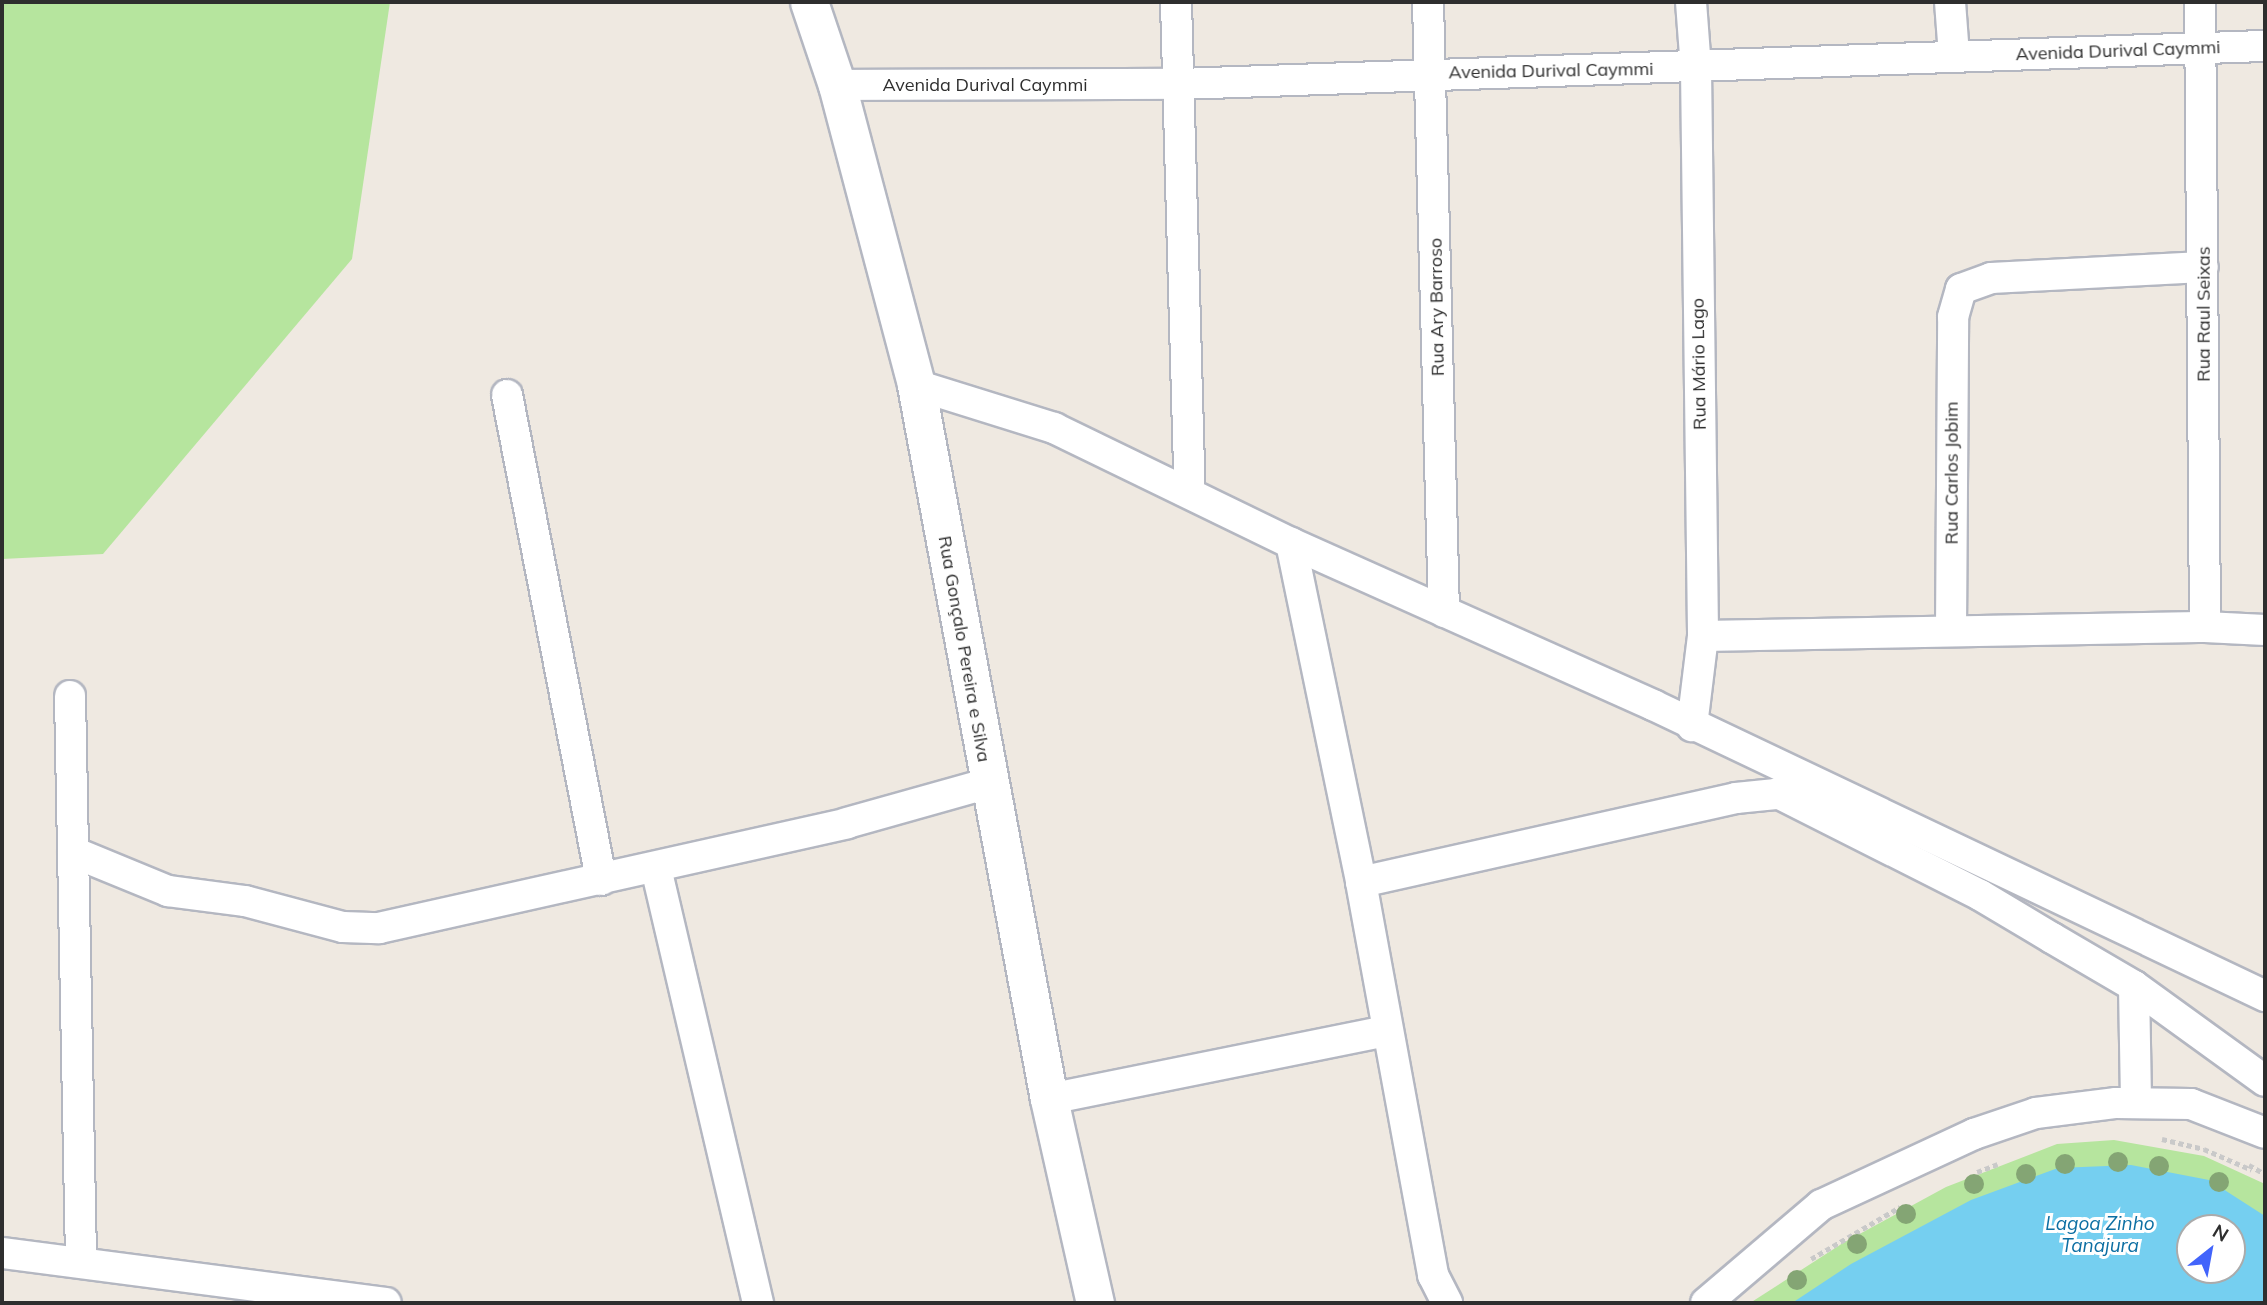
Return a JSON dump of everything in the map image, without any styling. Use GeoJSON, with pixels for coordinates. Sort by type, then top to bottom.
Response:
{"type":"FeatureCollection","features":[{"type":"Feature","properties":{"kind":"street","name":"Rua Gonçalo Pereira e Silva"},"geometry":{"type":"LineString","coordinates":[[809,2],[837,85],[916,385],[1049,1099],[1094,1303]]}},
{"type":"Feature","properties":{"kind":"street"},"geometry":{"type":"LineString","coordinates":[[1176,2],[1189,491]]}},
{"type":"Feature","properties":{"kind":"street","name":"Rua Ary Barroso"},"geometry":{"type":"LineString","coordinates":[[1428,2],[1444,612]]}},
{"type":"Feature","properties":{"kind":"street","name":"Rua Mário Lago"},"geometry":{"type":"LineString","coordinates":[[1690,2],[1696,68],[1703,636],[1692,726]]}},
{"type":"Feature","properties":{"kind":"street"},"geometry":{"type":"LineString","coordinates":[[1950,2],[1954,55]]}},
{"type":"Feature","properties":{"kind":"street","name":"Rua Raul Seixas"},"geometry":{"type":"LineString","coordinates":[[2200,2],[2205,627]]}},
{"type":"Feature","properties":{"kind":"street","name":"Avenida Durival Caymmi"},"geometry":{"type":"LineString","coordinates":[[837,85],[1180,84],[2265,46]]}},
{"type":"Feature","properties":{"kind":"street","name":"Rua Carlos Jobim"},"geometry":{"type":"LineString","coordinates":[[1951,630],[1953,317],[1961,289],[1991,278],[2203,267]]}},
{"type":"Feature","properties":{"kind":"street"},"geometry":{"type":"LineString","coordinates":[[916,385],[1054,428],[1292,543],[1692,726],[2265,996]]}},
{"type":"Feature","properties":{"kind":"street"},"geometry":{"type":"LineString","coordinates":[[507,395],[601,880]]}},
{"type":"Feature","properties":{"kind":"street"},"geometry":{"type":"LineString","coordinates":[[1292,543],[1361,882],[1385,1031],[1433,1275],[1447,1303]]}},
{"type":"Feature","properties":{"kind":"street"},"geometry":{"type":"LineString","coordinates":[[1703,636],[1951,630],[2205,627],[2265,629]]}},
{"type":"Feature","properties":{"kind":"street"},"geometry":{"type":"LineString","coordinates":[[70,696],[81,1261]]}},
{"type":"Feature","properties":{"kind":"street"},"geometry":{"type":"LineString","coordinates":[[73,852],[168,891],[257,903],[343,927],[418,923],[847,823],[989,783]]}},
{"type":"Feature","properties":{"kind":"street"},"geometry":{"type":"LineString","coordinates":[[1361,882],[1778,793],[1829,791]]}},
{"type":"Feature","properties":{"kind":"street"},"geometry":{"type":"LineString","coordinates":[[1778,793],[1980,895],[2134,986],[2265,1081]]}},
{"type":"Feature","properties":{"kind":"street"},"geometry":{"type":"LineString","coordinates":[[656,867],[758,1303]]}},
{"type":"Feature","properties":{"kind":"street"},"geometry":{"type":"LineString","coordinates":[[2134,986],[2136,1102]]}},
{"type":"Feature","properties":{"kind":"street"},"geometry":{"type":"LineString","coordinates":[[1049,1099],[1385,1031]]}},
{"type":"Feature","properties":{"kind":"street"},"geometry":{"type":"LineString","coordinates":[[1706,1303],[1821,1205],[1974,1134],[2036,1113],[2136,1102],[2191,1104],[2265,1133]]}},
{"type":"Feature","properties":{"kind":"street"},"geometry":{"type":"LineString","coordinates":[[2,1252],[386,1303]]}},
{"type":"Feature","properties":{"kind":"path"},"geometry":{"type":"LineString","coordinates":[[2153,1135],[2202,1145],[2265,1176]]}},
{"type":"Feature","properties":{"kind":"path"},"geometry":{"type":"LineString","coordinates":[[1968,1168],[1999,1156]]}},
{"type":"Feature","properties":{"kind":"path"},"geometry":{"type":"LineString","coordinates":[[1968,1176],[2004,1162]]}},
{"type":"Feature","properties":{"kind":"path"},"geometry":{"type":"LineString","coordinates":[[1802,1255],[1906,1197]]}},
{"type":"Feature","properties":{"kind":"path"},"geometry":{"type":"LineString","coordinates":[[1807,1262],[1910,1202]]}},
{"type":"Feature","properties":{"kind":"green space"},"geometry":{"type":"Polygon","coordinates":[[[2,2],[390,2],[352,259],[103,554],[2,559],[2,2]]]}},
{"type":"Feature","properties":{"kind":"green space","name":"Lagoa Zinho Tanajura"},"geometry":{"type":"Polygon","coordinates":[[[2114,1140],[2204,1156],[2265,1184],[2265,1303],[1750,1303],[1843,1243],[1946,1187],[2057,1144],[2114,1140]]]}},
{"type":"Feature","properties":{"kind":"water","name":"Lagoa Zinho Tanajura"},"geometry":{"type":"Polygon","coordinates":[[[2131,1165],[2209,1180],[2265,1216],[2265,1303],[1792,1303],[1851,1264],[1971,1200],[2058,1168],[2131,1165]]]}}]}
